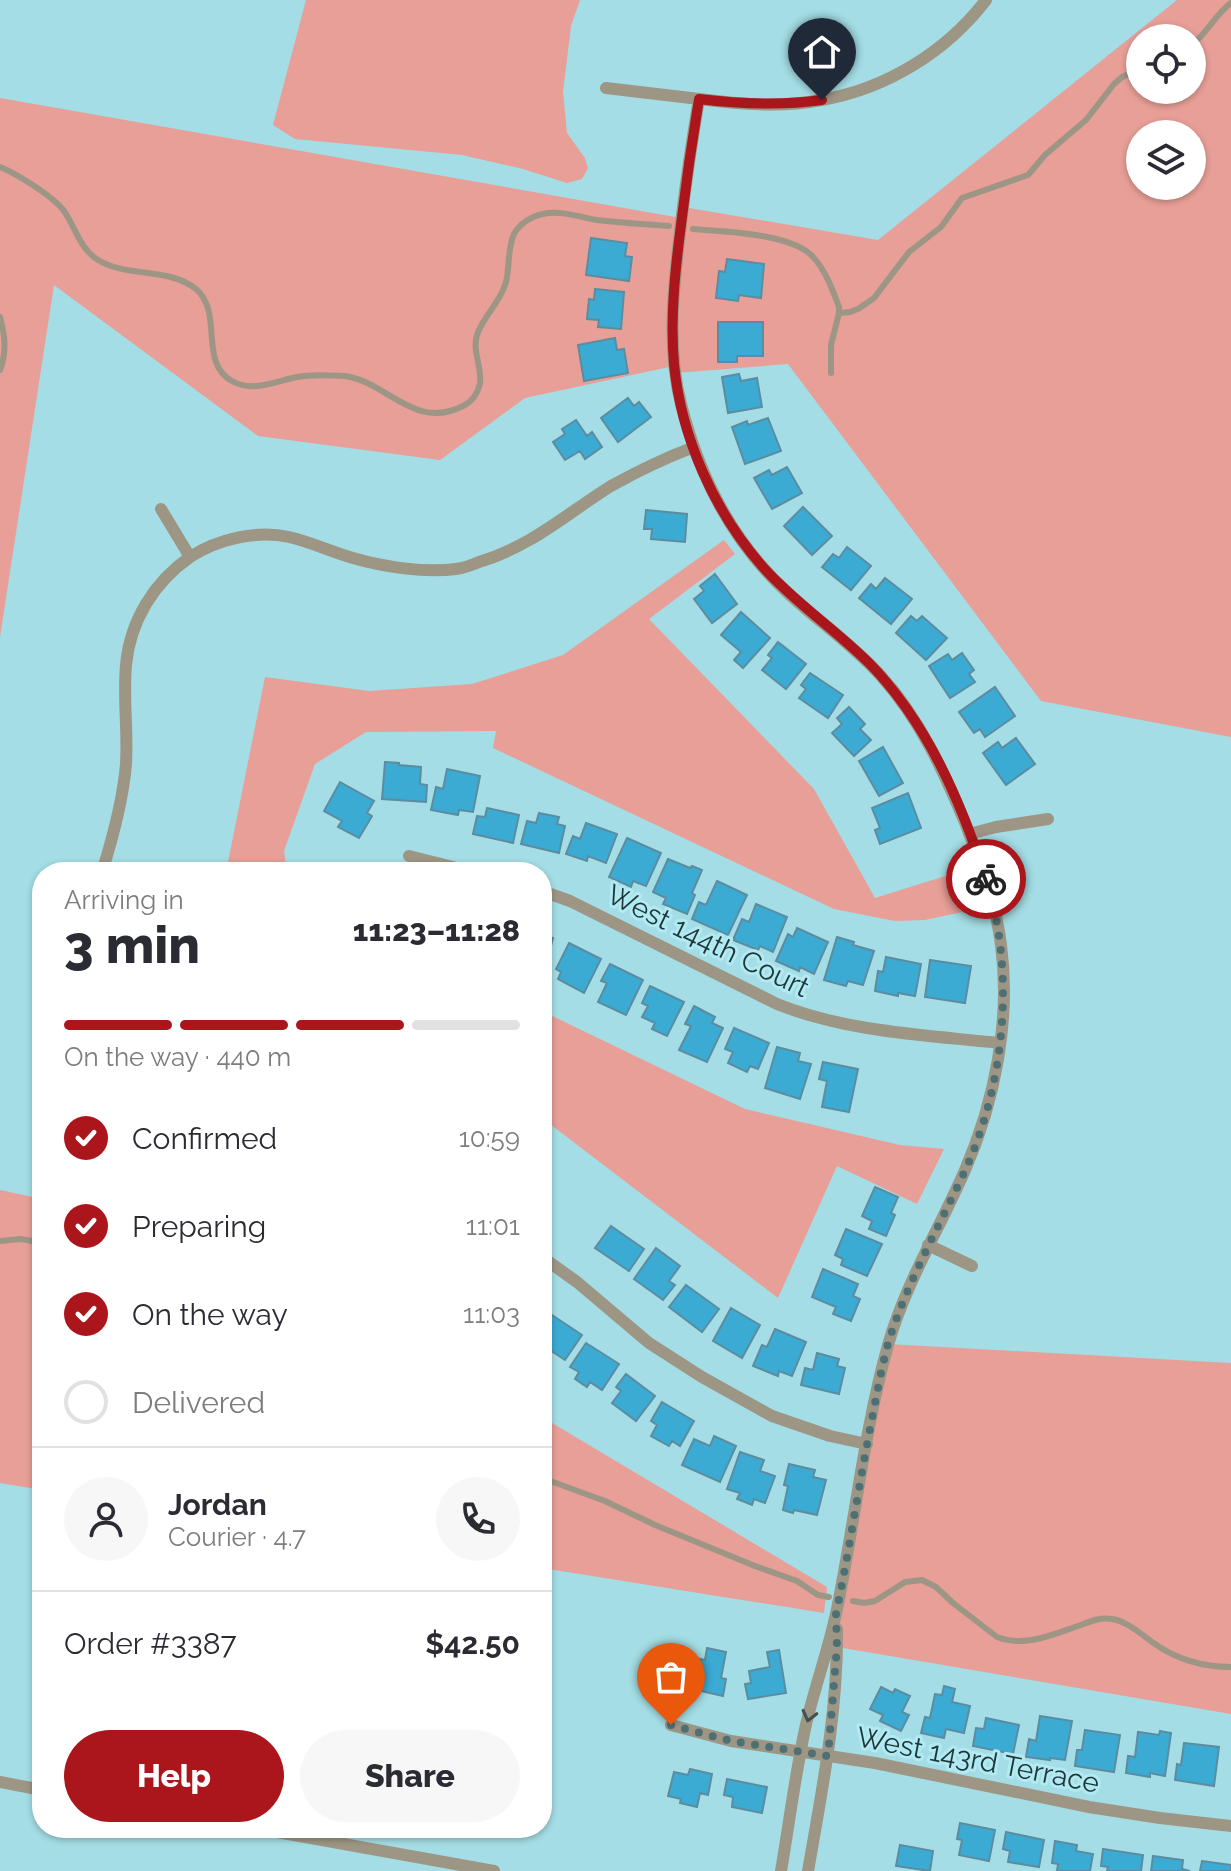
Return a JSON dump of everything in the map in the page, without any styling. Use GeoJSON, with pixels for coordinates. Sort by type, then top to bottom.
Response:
{"type":"FeatureCollection","features":[{"type":"Feature","properties":{"kind":"street"},"geometry":{"type":"LineString","coordinates":[[606,88],[751,104],[822,100],[894,76],[919,62],[954,35],[986,0]]}},
{"type":"Feature","properties":{"kind":"street"},"geometry":{"type":"LineString","coordinates":[[699,99],[674,282],[673,327],[677,385],[694,447],[712,495],[747,548],[777,583],[866,660],[899,697],[928,743],[969,834],[990,892],[1004,973],[999,1043],[990,1097],[977,1141],[906,1293],[888,1344],[836,1614],[805,1729],[781,1871]]}},
{"type":"Feature","properties":{"kind":"street"},"geometry":{"type":"LineString","coordinates":[[105,862],[115,832],[126,764],[126,665],[131,643],[146,602],[177,566],[220,542],[266,535],[289,537],[355,559],[404,569],[457,569],[493,558],[533,540],[612,486],[661,460],[694,447]]}},
{"type":"Feature","properties":{"kind":"street"},"geometry":{"type":"LineString","coordinates":[[161,509],[190,557]]}},
{"type":"Feature","properties":{"kind":"street"},"geometry":{"type":"LineString","coordinates":[[969,834],[1048,819]]}},
{"type":"Feature","properties":{"kind":"street"},"geometry":{"type":"LineString","coordinates":[[409,856],[433,862]]}},
{"type":"Feature","properties":{"kind":"street","name":"West 144th Court"},"geometry":{"type":"LineString","coordinates":[[552,895],[799,1013],[870,1028],[999,1043]]}},
{"type":"Feature","properties":{"kind":"street"},"geometry":{"type":"LineString","coordinates":[[928,1245],[972,1266]]}},
{"type":"Feature","properties":{"kind":"street"},"geometry":{"type":"LineString","coordinates":[[552,1264],[649,1343],[702,1377],[772,1416],[830,1436],[867,1444]]}},
{"type":"Feature","properties":{"kind":"street"},"geometry":{"type":"LineString","coordinates":[[808,1871],[828,1756],[837,1647],[836,1614]]}},
{"type":"Feature","properties":{"kind":"street","name":"West 143rd Terrace"},"geometry":{"type":"LineString","coordinates":[[671,1725],[731,1741],[875,1763],[1089,1807],[1231,1826]]}},
{"type":"Feature","properties":{"kind":"street"},"geometry":{"type":"LineString","coordinates":[[0,1782],[32,1788]]}},
{"type":"Feature","properties":{"kind":"street"},"geometry":{"type":"LineString","coordinates":[[310,1838],[494,1871]]}},
{"type":"Feature","properties":{"kind":"lane"},"geometry":{"type":"LineString","coordinates":[[1206,31],[1231,3]]}},
{"type":"Feature","properties":{"kind":"lane"},"geometry":{"type":"LineString","coordinates":[[839,313],[858,309],[874,298],[909,252],[941,227],[962,198],[1028,175],[1045,155],[1086,120],[1114,84],[1126,75]]}},
{"type":"Feature","properties":{"kind":"lane"},"geometry":{"type":"LineString","coordinates":[[0,167],[57,202],[82,246],[101,262],[124,270],[179,280],[197,291],[209,308],[217,363],[231,381],[260,387],[306,376],[346,376],[368,383],[396,401],[420,411],[456,409],[467,405],[475,397],[480,376],[475,347],[477,334],[504,289],[514,234],[526,221],[552,213],[669,226]]}},
{"type":"Feature","properties":{"kind":"lane"},"geometry":{"type":"LineString","coordinates":[[693,229],[763,237],[803,248],[813,256],[836,300],[839,313],[831,345],[831,373]]}},
{"type":"Feature","properties":{"kind":"lane"},"geometry":{"type":"LineString","coordinates":[[0,317],[5,352],[0,370]]}},
{"type":"Feature","properties":{"kind":"lane"},"geometry":{"type":"LineString","coordinates":[[0,1241],[32,1241]]}},
{"type":"Feature","properties":{"kind":"lane"},"geometry":{"type":"LineString","coordinates":[[552,1482],[605,1501],[655,1525],[797,1581],[818,1595],[829,1597]]}},
{"type":"Feature","properties":{"kind":"lane"},"geometry":{"type":"LineString","coordinates":[[853,1601],[875,1601],[905,1582],[922,1580],[936,1587],[988,1630],[1005,1640],[1022,1642],[1093,1620],[1111,1619],[1168,1653],[1205,1665],[1231,1667]]}},
{"type":"Feature","properties":{"kind":"shaded area"},"geometry":{"type":"Polygon","coordinates":[[[306,0],[580,0],[571,26],[563,92],[567,133],[585,158],[588,168],[582,179],[567,183],[462,155],[295,139],[273,125],[306,0]]]}},
{"type":"Feature","properties":{"kind":"shaded area"},"geometry":{"type":"Polygon","coordinates":[[[1177,0],[1231,0],[1231,737],[1041,701],[788,364],[676,373],[674,366],[525,398],[440,460],[258,436],[54,285],[0,637],[0,98],[681,218],[683,207],[878,240],[1126,41],[1126,104],[1206,104],[1206,24],[1147,24],[1177,0]]]}},
{"type":"Feature","properties":{"kind":"shaded area"},"geometry":{"type":"Polygon","coordinates":[[[724,540],[735,554],[649,619],[814,789],[875,898],[971,868],[981,908],[925,920],[895,921],[834,909],[493,748],[496,731],[366,732],[315,764],[284,851],[286,862],[228,862],[265,677],[369,691],[472,684],[563,655],[724,540]]]}},
{"type":"Feature","properties":{"kind":"shaded area"},"geometry":{"type":"Polygon","coordinates":[[[552,1016],[745,1109],[900,1145],[944,1149],[917,1204],[837,1166],[778,1298],[552,1126],[552,1016]]]}},
{"type":"Feature","properties":{"kind":"shaded area"},"geometry":{"type":"Polygon","coordinates":[[[0,1190],[32,1197],[32,1488],[0,1483],[0,1190]]]}},
{"type":"Feature","properties":{"kind":"shaded area"},"geometry":{"type":"Polygon","coordinates":[[[888,1344],[1231,1363],[1231,1714],[837,1647],[888,1344]]]}},
{"type":"Feature","properties":{"kind":"shaded area"},"geometry":{"type":"Polygon","coordinates":[[[552,1423],[827,1587],[824,1613],[552,1570],[552,1423]]]}},
{"type":"Feature","properties":{"kind":"building"},"geometry":{"type":"Polygon","coordinates":[[[591,238],[627,243],[625,256],[632,257],[629,281],[586,275],[591,238]]]}},
{"type":"Feature","properties":{"kind":"building"},"geometry":{"type":"Polygon","coordinates":[[[727,259],[764,264],[761,298],[739,295],[738,301],[716,298],[719,271],[725,272],[727,259]]]}},
{"type":"Feature","properties":{"kind":"building"},"geometry":{"type":"Polygon","coordinates":[[[595,289],[624,292],[621,329],[598,327],[599,320],[587,319],[589,299],[594,300],[595,289]]]}},
{"type":"Feature","properties":{"kind":"building"},"geometry":{"type":"Polygon","coordinates":[[[718,322],[763,322],[763,356],[737,356],[737,362],[718,362],[718,322]]]}},
{"type":"Feature","properties":{"kind":"building"},"geometry":{"type":"Polygon","coordinates":[[[615,338],[617,350],[624,349],[628,373],[584,381],[578,345],[615,338]]]}},
{"type":"Feature","properties":{"kind":"building"},"geometry":{"type":"Polygon","coordinates":[[[739,374],[741,381],[757,378],[762,407],[728,413],[722,377],[739,374]]]}},
{"type":"Feature","properties":{"kind":"building"},"geometry":{"type":"Polygon","coordinates":[[[628,398],[634,406],[639,402],[651,417],[618,442],[601,418],[628,398]]]}},
{"type":"Feature","properties":{"kind":"building"},"geometry":{"type":"Polygon","coordinates":[[[768,418],[781,451],[745,464],[732,427],[768,418]]]}},
{"type":"Feature","properties":{"kind":"building"},"geometry":{"type":"Polygon","coordinates":[[[576,420],[587,436],[592,432],[602,447],[585,459],[580,451],[565,460],[553,442],[565,434],[562,429],[576,420]]]}},
{"type":"Feature","properties":{"kind":"building"},"geometry":{"type":"Polygon","coordinates":[[[787,467],[802,493],[772,509],[754,478],[769,470],[772,475],[787,467]]]}},
{"type":"Feature","properties":{"kind":"building"},"geometry":{"type":"Polygon","coordinates":[[[803,507],[832,536],[812,555],[784,526],[803,507]]]}},
{"type":"Feature","properties":{"kind":"building"},"geometry":{"type":"Polygon","coordinates":[[[646,510],[687,514],[685,542],[651,539],[652,529],[644,529],[646,510]]]}},
{"type":"Feature","properties":{"kind":"building"},"geometry":{"type":"Polygon","coordinates":[[[847,547],[871,566],[851,590],[822,567],[833,554],[839,558],[847,547]]]}},
{"type":"Feature","properties":{"kind":"building"},"geometry":{"type":"Polygon","coordinates":[[[715,574],[737,604],[712,623],[694,599],[704,591],[700,586],[715,574]]]}},
{"type":"Feature","properties":{"kind":"building"},"geometry":{"type":"Polygon","coordinates":[[[885,578],[912,599],[891,624],[859,598],[871,584],[876,589],[885,578]]]}},
{"type":"Feature","properties":{"kind":"building"},"geometry":{"type":"Polygon","coordinates":[[[741,612],[770,638],[743,668],[734,660],[741,652],[721,635],[741,612]]]}},
{"type":"Feature","properties":{"kind":"building"},"geometry":{"type":"Polygon","coordinates":[[[911,616],[917,621],[922,616],[947,638],[926,660],[896,633],[911,616]]]}},
{"type":"Feature","properties":{"kind":"building"},"geometry":{"type":"Polygon","coordinates":[[[778,642],[806,664],[786,689],[762,670],[772,658],[768,655],[778,642]]]}},
{"type":"Feature","properties":{"kind":"building"},"geometry":{"type":"Polygon","coordinates":[[[962,653],[974,670],[969,674],[975,682],[950,698],[929,666],[948,654],[952,660],[962,653]]]}},
{"type":"Feature","properties":{"kind":"building"},"geometry":{"type":"Polygon","coordinates":[[[810,673],[843,695],[828,718],[799,698],[806,689],[801,685],[810,673]]]}},
{"type":"Feature","properties":{"kind":"building"},"geometry":{"type":"Polygon","coordinates":[[[995,687],[1015,716],[985,737],[980,729],[974,733],[959,712],[995,687]]]}},
{"type":"Feature","properties":{"kind":"building"},"geometry":{"type":"Polygon","coordinates":[[[849,707],[865,724],[860,729],[871,740],[854,756],[832,733],[842,724],[837,718],[849,707]]]}},
{"type":"Feature","properties":{"kind":"building"},"geometry":{"type":"Polygon","coordinates":[[[1016,738],[1035,764],[1006,785],[983,753],[998,742],[1002,748],[1016,738]]]}},
{"type":"Feature","properties":{"kind":"building"},"geometry":{"type":"Polygon","coordinates":[[[883,747],[903,783],[879,796],[859,761],[883,747]]]}},
{"type":"Feature","properties":{"kind":"building"},"geometry":{"type":"Polygon","coordinates":[[[385,762],[421,767],[420,784],[427,785],[426,802],[382,799],[385,762]]]}},
{"type":"Feature","properties":{"kind":"building"},"geometry":{"type":"Polygon","coordinates":[[[447,769],[480,776],[473,812],[459,810],[458,815],[431,810],[436,787],[443,789],[447,769]]]}},
{"type":"Feature","properties":{"kind":"building"},"geometry":{"type":"Polygon","coordinates":[[[340,782],[374,801],[367,813],[372,816],[359,838],[338,827],[342,821],[324,811],[340,782]]]}},
{"type":"Feature","properties":{"kind":"building"},"geometry":{"type":"Polygon","coordinates":[[[908,793],[921,828],[880,844],[875,830],[880,828],[872,808],[908,793]]]}},
{"type":"Feature","properties":{"kind":"building"},"geometry":{"type":"Polygon","coordinates":[[[487,808],[519,815],[513,843],[473,834],[477,816],[485,817],[487,808]]]}},
{"type":"Feature","properties":{"kind":"building"},"geometry":{"type":"Polygon","coordinates":[[[539,813],[559,817],[557,824],[565,826],[559,853],[521,844],[527,821],[536,823],[539,813]]]}},
{"type":"Feature","properties":{"kind":"building"},"geometry":{"type":"Polygon","coordinates":[[[586,823],[617,834],[606,863],[588,856],[587,861],[566,854],[573,836],[580,839],[586,823]]]}},
{"type":"Feature","properties":{"kind":"building"},"geometry":{"type":"Polygon","coordinates":[[[627,838],[661,853],[646,886],[633,881],[631,887],[609,877],[627,838]]]}},
{"type":"Feature","properties":{"kind":"building"},"geometry":{"type":"Polygon","coordinates":[[[668,859],[702,870],[687,914],[663,904],[666,898],[653,892],[668,859]]]}},
{"type":"Feature","properties":{"kind":"building"},"geometry":{"type":"Polygon","coordinates":[[[717,881],[747,895],[728,935],[692,919],[699,902],[706,905],[717,881]]]}},
{"type":"Feature","properties":{"kind":"building"},"geometry":{"type":"Polygon","coordinates":[[[756,904],[787,917],[773,952],[733,940],[742,919],[749,922],[756,904]]]}},
{"type":"Feature","properties":{"kind":"building"},"geometry":{"type":"Polygon","coordinates":[[[797,928],[828,942],[814,974],[776,961],[788,934],[793,937],[797,928]]]}},
{"type":"Feature","properties":{"kind":"building"},"geometry":{"type":"Polygon","coordinates":[[[837,937],[874,951],[863,985],[848,981],[846,986],[824,980],[837,937]]]}},
{"type":"Feature","properties":{"kind":"building"},"geometry":{"type":"Polygon","coordinates":[[[569,943],[601,959],[584,993],[558,979],[561,972],[556,969],[569,943]]]}},
{"type":"Feature","properties":{"kind":"building"},"geometry":{"type":"Polygon","coordinates":[[[886,957],[921,964],[915,996],[875,991],[878,971],[883,972],[886,957]]]}},
{"type":"Feature","properties":{"kind":"building"},"geometry":{"type":"Polygon","coordinates":[[[930,960],[971,966],[965,1003],[925,997],[930,960]]]}},
{"type":"Feature","properties":{"kind":"building"},"geometry":{"type":"Polygon","coordinates":[[[610,964],[643,980],[626,1015],[598,1002],[607,983],[601,981],[610,964]]]}},
{"type":"Feature","properties":{"kind":"building"},"geometry":{"type":"Polygon","coordinates":[[[650,986],[684,1002],[667,1036],[652,1029],[655,1023],[642,1017],[648,1006],[642,1003],[650,986]]]}},
{"type":"Feature","properties":{"kind":"building"},"geometry":{"type":"Polygon","coordinates":[[[694,1006],[715,1017],[712,1023],[723,1028],[707,1062],[679,1050],[691,1026],[685,1024],[694,1006]]]}},
{"type":"Feature","properties":{"kind":"building"},"geometry":{"type":"Polygon","coordinates":[[[734,1028],[769,1043],[758,1069],[750,1066],[747,1072],[728,1063],[733,1052],[725,1049],[734,1028]]]}},
{"type":"Feature","properties":{"kind":"building"},"geometry":{"type":"Polygon","coordinates":[[[777,1047],[800,1053],[798,1061],[811,1064],[800,1099],[765,1088],[777,1047]]]}},
{"type":"Feature","properties":{"kind":"building"},"geometry":{"type":"Polygon","coordinates":[[[823,1062],[858,1069],[849,1112],[822,1107],[827,1081],[819,1079],[823,1062]]]}},
{"type":"Feature","properties":{"kind":"building"},"geometry":{"type":"Polygon","coordinates":[[[875,1187],[898,1197],[891,1213],[895,1215],[886,1236],[869,1229],[872,1221],[862,1216],[875,1187]]]}},
{"type":"Feature","properties":{"kind":"building"},"geometry":{"type":"Polygon","coordinates":[[[611,1226],[644,1249],[629,1271],[595,1248],[611,1226]]]}},
{"type":"Feature","properties":{"kind":"building"},"geometry":{"type":"Polygon","coordinates":[[[846,1229],[882,1244],[867,1276],[841,1265],[843,1259],[835,1255],[846,1229]]]}},
{"type":"Feature","properties":{"kind":"building"},"geometry":{"type":"Polygon","coordinates":[[[656,1248],[680,1266],[669,1281],[675,1285],[663,1300],[634,1279],[656,1248]]]}},
{"type":"Feature","properties":{"kind":"building"},"geometry":{"type":"Polygon","coordinates":[[[823,1269],[858,1284],[853,1296],[860,1299],[851,1321],[833,1314],[836,1307],[812,1297],[823,1269]]]}},
{"type":"Feature","properties":{"kind":"building"},"geometry":{"type":"Polygon","coordinates":[[[686,1285],[719,1309],[702,1332],[669,1307],[686,1285]]]}},
{"type":"Feature","properties":{"kind":"building"},"geometry":{"type":"Polygon","coordinates":[[[731,1308],[760,1325],[742,1358],[713,1341],[731,1308]]]}},
{"type":"Feature","properties":{"kind":"building"},"geometry":{"type":"Polygon","coordinates":[[[552,1315],[582,1335],[565,1360],[552,1352],[552,1315]]]}},
{"type":"Feature","properties":{"kind":"building"},"geometry":{"type":"Polygon","coordinates":[[[775,1329],[806,1342],[792,1376],[779,1371],[778,1376],[753,1366],[762,1345],[767,1347],[775,1329]]]}},
{"type":"Feature","properties":{"kind":"building"},"geometry":{"type":"Polygon","coordinates":[[[586,1343],[619,1364],[602,1390],[590,1382],[587,1387],[575,1379],[579,1372],[570,1367],[586,1343]]]}},
{"type":"Feature","properties":{"kind":"building"},"geometry":{"type":"Polygon","coordinates":[[[817,1353],[839,1359],[837,1366],[845,1368],[839,1394],[801,1385],[805,1368],[813,1370],[817,1353]]]}},
{"type":"Feature","properties":{"kind":"building"},"geometry":{"type":"Polygon","coordinates":[[[626,1374],[655,1396],[636,1421],[612,1403],[621,1391],[616,1387],[626,1374]]]}},
{"type":"Feature","properties":{"kind":"building"},"geometry":{"type":"Polygon","coordinates":[[[662,1402],[694,1421],[680,1446],[672,1441],[669,1446],[651,1436],[657,1425],[651,1421],[662,1402]]]}},
{"type":"Feature","properties":{"kind":"building"},"geometry":{"type":"Polygon","coordinates":[[[714,1436],[736,1446],[720,1482],[682,1465],[694,1439],[710,1446],[714,1436]]]}},
{"type":"Feature","properties":{"kind":"building"},"geometry":{"type":"Polygon","coordinates":[[[740,1452],[764,1460],[760,1471],[775,1476],[765,1503],[754,1499],[752,1505],[737,1499],[740,1493],[727,1489],[740,1452]]]}},
{"type":"Feature","properties":{"kind":"building"},"geometry":{"type":"Polygon","coordinates":[[[789,1464],[815,1470],[813,1477],[826,1480],[817,1515],[783,1510],[789,1464]]]}},
{"type":"Feature","properties":{"kind":"building"},"geometry":{"type":"Polygon","coordinates":[[[707,1648],[726,1652],[721,1678],[726,1679],[723,1696],[688,1688],[694,1658],[705,1660],[707,1648]]]}},
{"type":"Feature","properties":{"kind":"building"},"geometry":{"type":"Polygon","coordinates":[[[779,1650],[786,1693],[748,1699],[745,1684],[751,1683],[749,1671],[770,1667],[767,1652],[779,1650]]]}},
{"type":"Feature","properties":{"kind":"building"},"geometry":{"type":"Polygon","coordinates":[[[944,1686],[955,1689],[952,1702],[970,1706],[964,1733],[946,1729],[944,1738],[921,1733],[925,1717],[930,1718],[935,1694],[942,1695],[944,1686]]]}},
{"type":"Feature","properties":{"kind":"building"},"geometry":{"type":"Polygon","coordinates":[[[881,1687],[910,1696],[902,1712],[909,1715],[901,1731],[880,1721],[883,1715],[870,1709],[881,1687]]]}},
{"type":"Feature","properties":{"kind":"building"},"geometry":{"type":"Polygon","coordinates":[[[1040,1716],[1072,1721],[1065,1760],[1026,1757],[1029,1739],[1036,1741],[1040,1716]]]}},
{"type":"Feature","properties":{"kind":"building"},"geometry":{"type":"Polygon","coordinates":[[[986,1718],[1019,1725],[1013,1754],[973,1746],[976,1728],[984,1729],[986,1718]]]}},
{"type":"Feature","properties":{"kind":"building"},"geometry":{"type":"Polygon","coordinates":[[[1085,1730],[1120,1735],[1114,1772],[1075,1766],[1077,1750],[1082,1750],[1085,1730]]]}},
{"type":"Feature","properties":{"kind":"building"},"geometry":{"type":"Polygon","coordinates":[[[1160,1731],[1171,1733],[1165,1776],[1126,1773],[1128,1756],[1135,1757],[1138,1732],[1159,1735],[1160,1731]]]}},
{"type":"Feature","properties":{"kind":"building"},"geometry":{"type":"Polygon","coordinates":[[[1184,1743],[1219,1747],[1214,1786],[1175,1780],[1184,1743]]]}},
{"type":"Feature","properties":{"kind":"building"},"geometry":{"type":"Polygon","coordinates":[[[690,1769],[712,1774],[708,1795],[700,1793],[697,1807],[668,1796],[674,1772],[688,1775],[690,1769]]]}},
{"type":"Feature","properties":{"kind":"building"},"geometry":{"type":"Polygon","coordinates":[[[727,1779],[767,1787],[762,1813],[732,1807],[733,1797],[724,1795],[727,1779]]]}},
{"type":"Feature","properties":{"kind":"building"},"geometry":{"type":"Polygon","coordinates":[[[960,1823],[995,1830],[989,1861],[959,1855],[962,1840],[957,1839],[960,1823]]]}},
{"type":"Feature","properties":{"kind":"building"},"geometry":{"type":"Polygon","coordinates":[[[1006,1832],[1044,1840],[1039,1867],[1008,1862],[1010,1851],[1003,1849],[1006,1832]]]}},
{"type":"Feature","properties":{"kind":"building"},"geometry":{"type":"Polygon","coordinates":[[[1055,1841],[1077,1845],[1076,1851],[1093,1854],[1090,1871],[1057,1871],[1058,1864],[1052,1863],[1055,1841]]]}},
{"type":"Feature","properties":{"kind":"building"},"geometry":{"type":"Polygon","coordinates":[[[900,1845],[933,1851],[930,1871],[896,1866],[900,1845]]]}},
{"type":"Feature","properties":{"kind":"building"},"geometry":{"type":"Polygon","coordinates":[[[1103,1849],[1143,1855],[1141,1871],[1107,1871],[1108,1867],[1101,1866],[1103,1849]]]}},
{"type":"Feature","properties":{"kind":"building"},"geometry":{"type":"Polygon","coordinates":[[[1153,1856],[1183,1860],[1182,1869],[1190,1871],[1151,1871],[1153,1856]]]}},
{"type":"Feature","properties":{"kind":"building"},"geometry":{"type":"Polygon","coordinates":[[[1202,1861],[1231,1865],[1231,1871],[1200,1871],[1202,1861]]]}},
{"type":"Feature","properties":{"kind":"way so far"},"geometry":{"type":"LineString","coordinates":[[671,1725],[731,1741],[828,1756],[837,1647],[836,1614],[884,1360],[906,1293],[977,1141],[993,1083],[1004,973],[996,917],[986,879]]}},
{"type":"Feature","properties":{"kind":"route"},"geometry":{"type":"LineString","coordinates":[[822,100],[775,105],[699,99],[674,282],[674,366],[681,406],[712,495],[747,548],[777,583],[866,660],[899,697],[914,720],[955,798],[986,879]]}}]}
